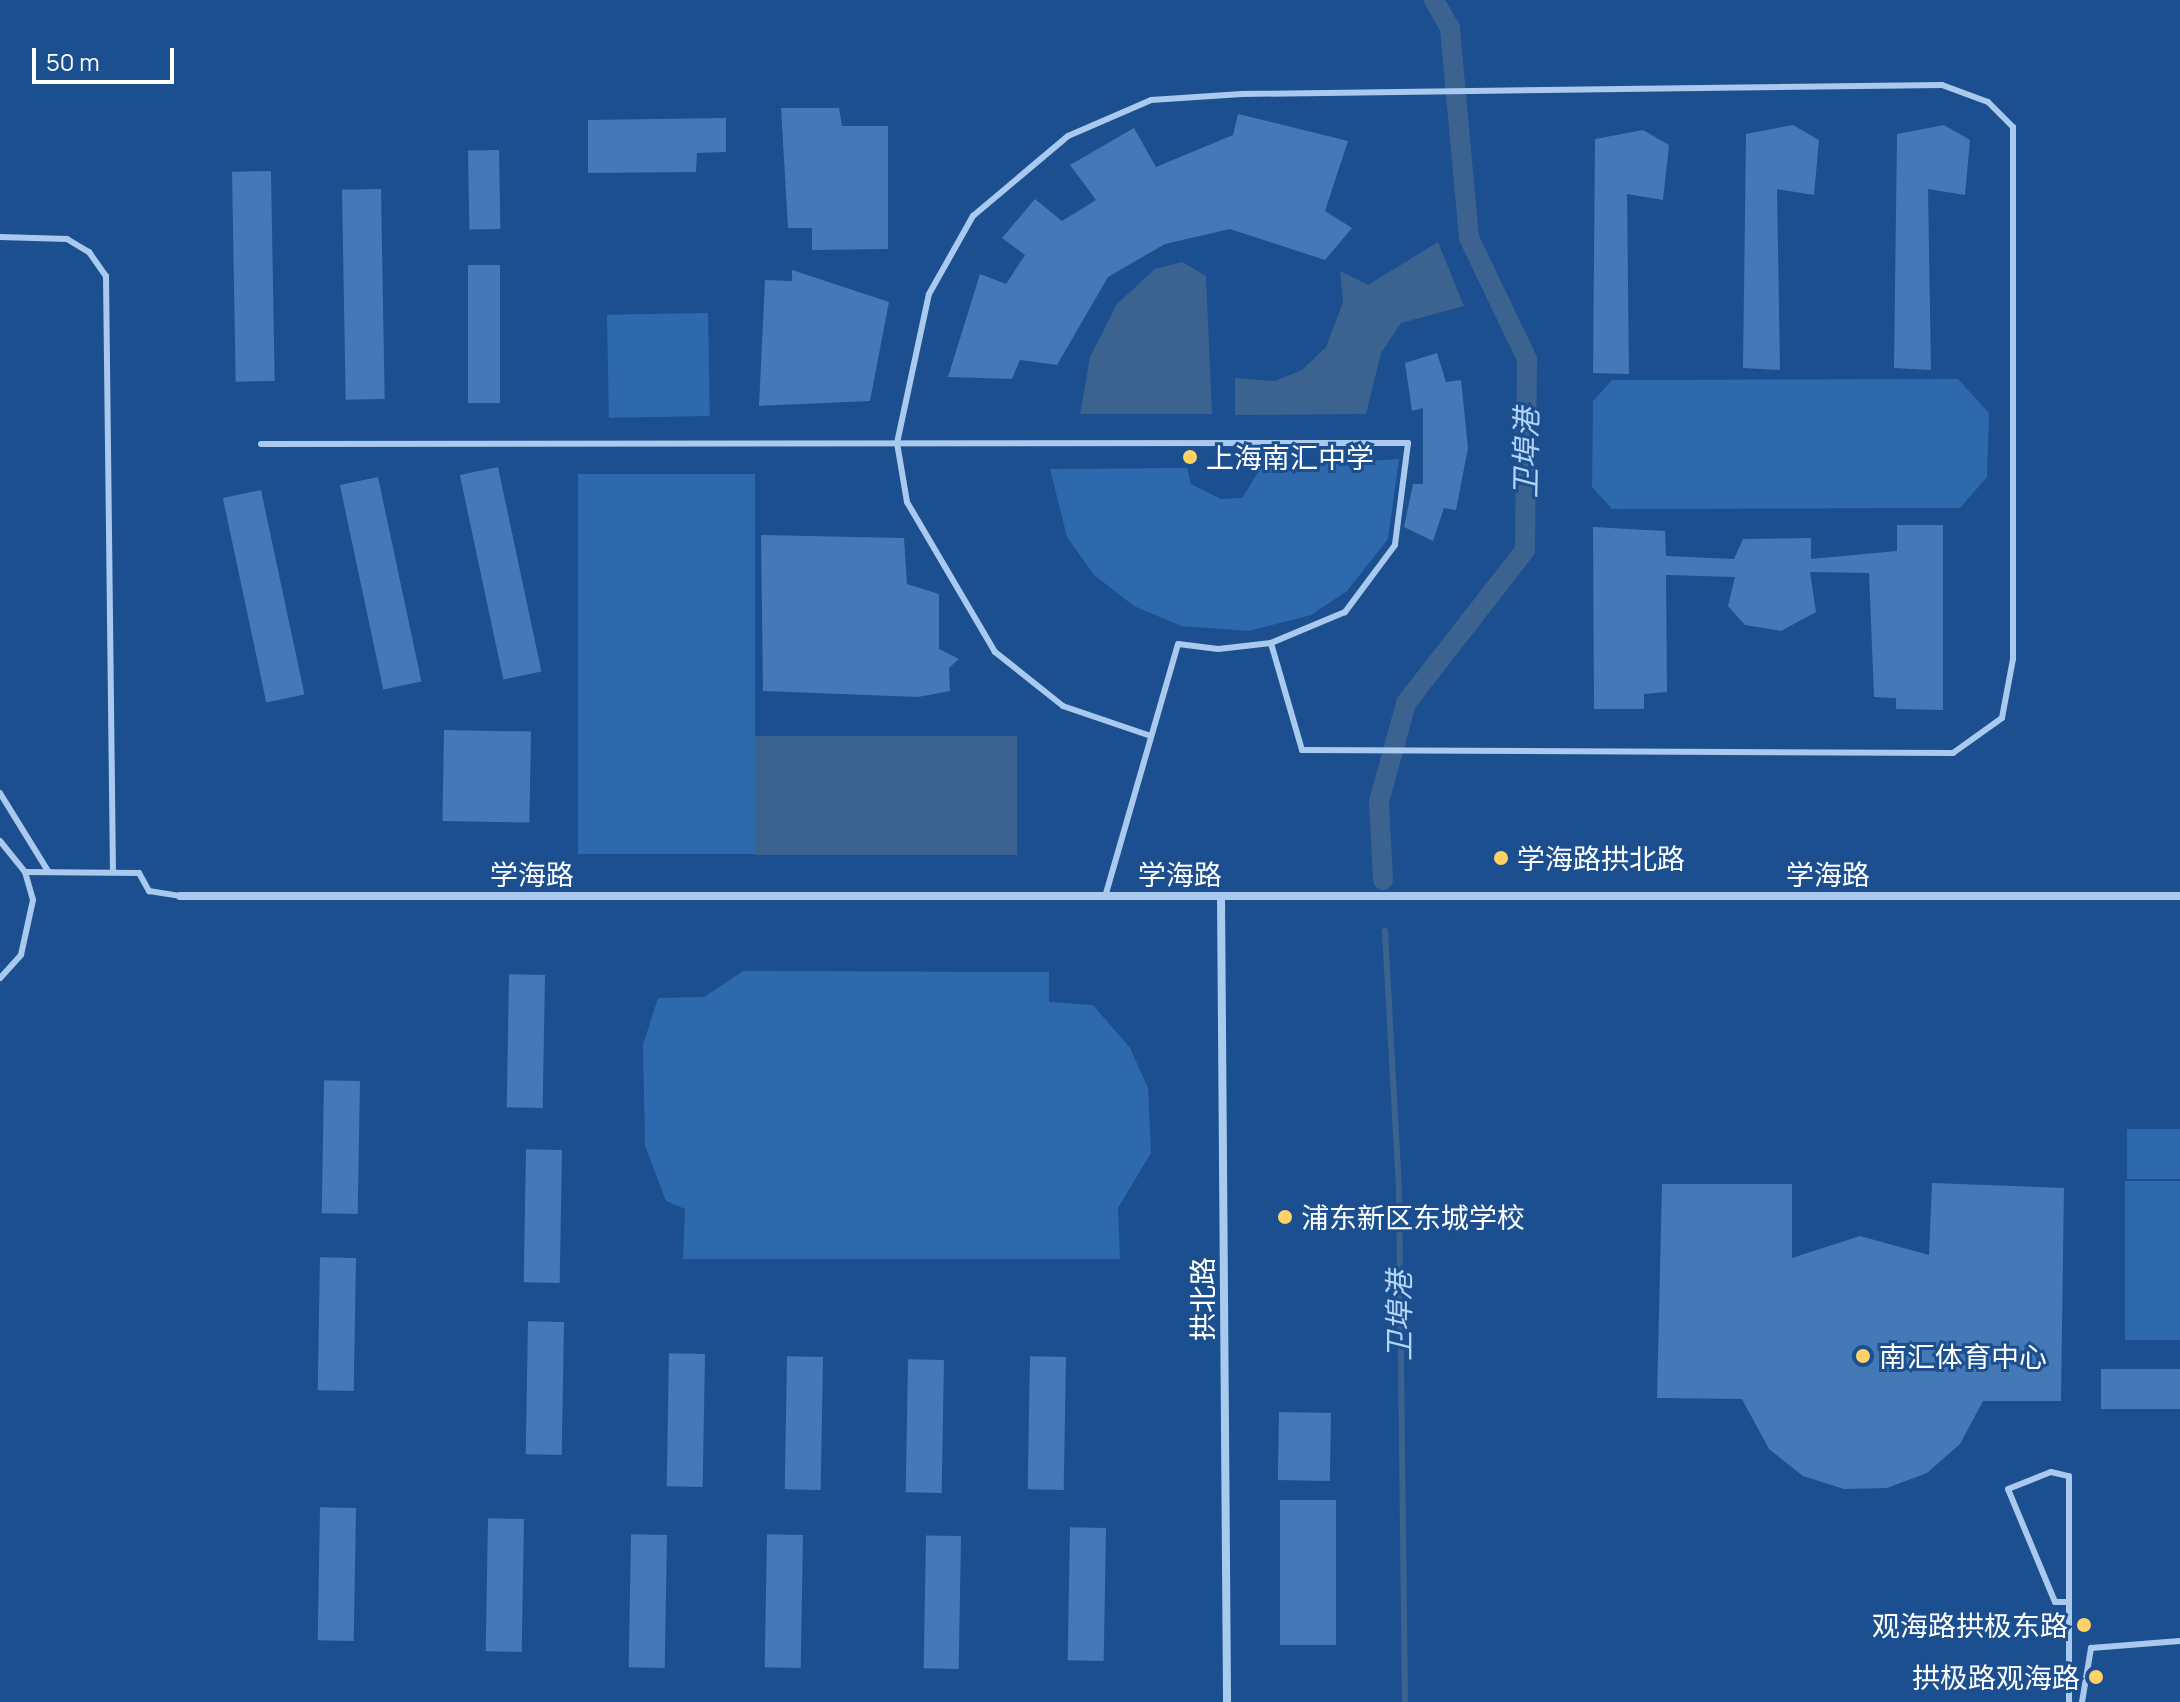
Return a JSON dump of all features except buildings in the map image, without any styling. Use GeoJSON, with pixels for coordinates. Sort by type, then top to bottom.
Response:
{"type":"FeatureCollection","features":[{"type":"Feature","properties":{"kind":"street","name":"学海路"},"geometry":{"type":"LineString","coordinates":[[180,896],[2180,896]]}},
{"type":"Feature","properties":{"kind":"street","name":"拱北路"},"geometry":{"type":"LineString","coordinates":[[1221,896],[1227,1702]]}},
{"type":"Feature","properties":{"kind":"lane"},"geometry":{"type":"LineString","coordinates":[[1148,735],[1063,706],[995,652],[907,502],[897,443],[929,294],[973,216],[1068,136],[1151,100],[1486,90],[1942,85],[1988,102],[2013,127],[2013,659],[2002,718],[1953,753],[1302,750],[1271,643]]}},
{"type":"Feature","properties":{"kind":"lane"},"geometry":{"type":"LineString","coordinates":[[0,237],[67,239],[89,252],[106,276],[113,872]]}},
{"type":"Feature","properties":{"kind":"lane"},"geometry":{"type":"LineString","coordinates":[[261,444],[1408,443],[1395,545],[1345,612],[1271,643],[1218,649],[1178,644],[1148,735],[1105,897]]}},
{"type":"Feature","properties":{"kind":"lane"},"geometry":{"type":"LineString","coordinates":[[0,793],[48,871]]}},
{"type":"Feature","properties":{"kind":"lane"},"geometry":{"type":"LineString","coordinates":[[0,841],[25,872],[31,928],[0,978]]}},
{"type":"Feature","properties":{"kind":"lane"},"geometry":{"type":"LineString","coordinates":[[25,872],[139,873],[149,891],[180,896]]}},
{"type":"Feature","properties":{"kind":"lane"},"geometry":{"type":"LineString","coordinates":[[2069,1602],[2055,1602],[2008,1489],[2051,1472],[2069,1476],[2069,1602],[2069,1702]]}},
{"type":"Feature","properties":{"kind":"lane"},"geometry":{"type":"LineString","coordinates":[[2082,1702],[2091,1648],[2180,1641]]}},
{"type":"Feature","properties":{"kind":"shaded area"},"geometry":{"type":"Polygon","coordinates":[[[1438,242],[1464,306],[1401,323],[1381,353],[1366,414],[1235,415],[1235,378],[1275,381],[1302,370],[1326,347],[1343,302],[1340,271],[1368,285],[1438,242]]]}},
{"type":"Feature","properties":{"kind":"shaded area"},"geometry":{"type":"Polygon","coordinates":[[[1182,262],[1206,276],[1212,414],[1080,414],[1090,357],[1117,304],[1155,269],[1182,262]]]}},
{"type":"Feature","properties":{"kind":"shaded area"},"geometry":{"type":"Polygon","coordinates":[[[708,313],[710,416],[609,418],[607,315],[708,313]]]}},
{"type":"Feature","properties":{"kind":"shaded area"},"geometry":{"type":"Polygon","coordinates":[[[1958,379],[1989,413],[1987,477],[1960,508],[1612,509],[1592,487],[1593,401],[1612,380],[1958,379]]]}},
{"type":"Feature","properties":{"kind":"shaded area"},"geometry":{"type":"Polygon","coordinates":[[[1399,459],[1388,539],[1347,591],[1311,615],[1249,631],[1181,626],[1134,606],[1094,575],[1067,537],[1050,469],[1187,468],[1191,484],[1221,499],[1242,498],[1261,468],[1399,459]]]}},
{"type":"Feature","properties":{"kind":"shaded area"},"geometry":{"type":"Polygon","coordinates":[[[578,474],[755,474],[755,854],[578,854],[578,474]]]}},
{"type":"Feature","properties":{"kind":"shaded area"},"geometry":{"type":"Polygon","coordinates":[[[755,736],[1017,736],[1017,855],[755,855],[755,736]]]}},
{"type":"Feature","properties":{"kind":"shaded area"},"geometry":{"type":"Polygon","coordinates":[[[743,971],[1049,972],[1049,1002],[1093,1005],[1130,1048],[1148,1088],[1151,1153],[1118,1208],[1120,1259],[683,1259],[685,1209],[666,1201],[645,1146],[643,1045],[658,998],[704,997],[743,971]]]}},
{"type":"Feature","properties":{"kind":"shaded area"},"geometry":{"type":"Polygon","coordinates":[[[2127,1129],[2180,1129],[2180,1179],[2127,1179],[2127,1129]]]}},
{"type":"Feature","properties":{"kind":"shaded area"},"geometry":{"type":"Polygon","coordinates":[[[2125,1181],[2180,1181],[2180,1340],[2125,1340],[2125,1181]]]}},
{"type":"Feature","properties":{"kind":"waterway","name":"卫埠港"},"geometry":{"type":"LineString","coordinates":[[1383,880],[1379,802],[1406,703],[1525,550],[1527,359],[1469,238],[1450,28],[1434,0]]}},
{"type":"Feature","properties":{"kind":"waterway","name":"卫埠港"},"geometry":{"type":"LineString","coordinates":[[1385,931],[1399,1191],[1405,1702]]}},
{"type":"Feature","properties":{"kind":"place","name":"上海南汇中学"},"geometry":{"type":"Point","coordinates":[1190,457]}},
{"type":"Feature","properties":{"kind":"place","name":"学海路拱北路"},"geometry":{"type":"Point","coordinates":[1501,858]}},
{"type":"Feature","properties":{"kind":"place","name":"浦东新区东城学校"},"geometry":{"type":"Point","coordinates":[1285,1217]}},
{"type":"Feature","properties":{"kind":"place","name":"南汇体育中心"},"geometry":{"type":"Point","coordinates":[1863,1356]}},
{"type":"Feature","properties":{"kind":"place","name":"观海路拱极东路"},"geometry":{"type":"Point","coordinates":[2084,1625]}},
{"type":"Feature","properties":{"kind":"place","name":"拱极路观海路"},"geometry":{"type":"Point","coordinates":[2096,1677]}}]}
